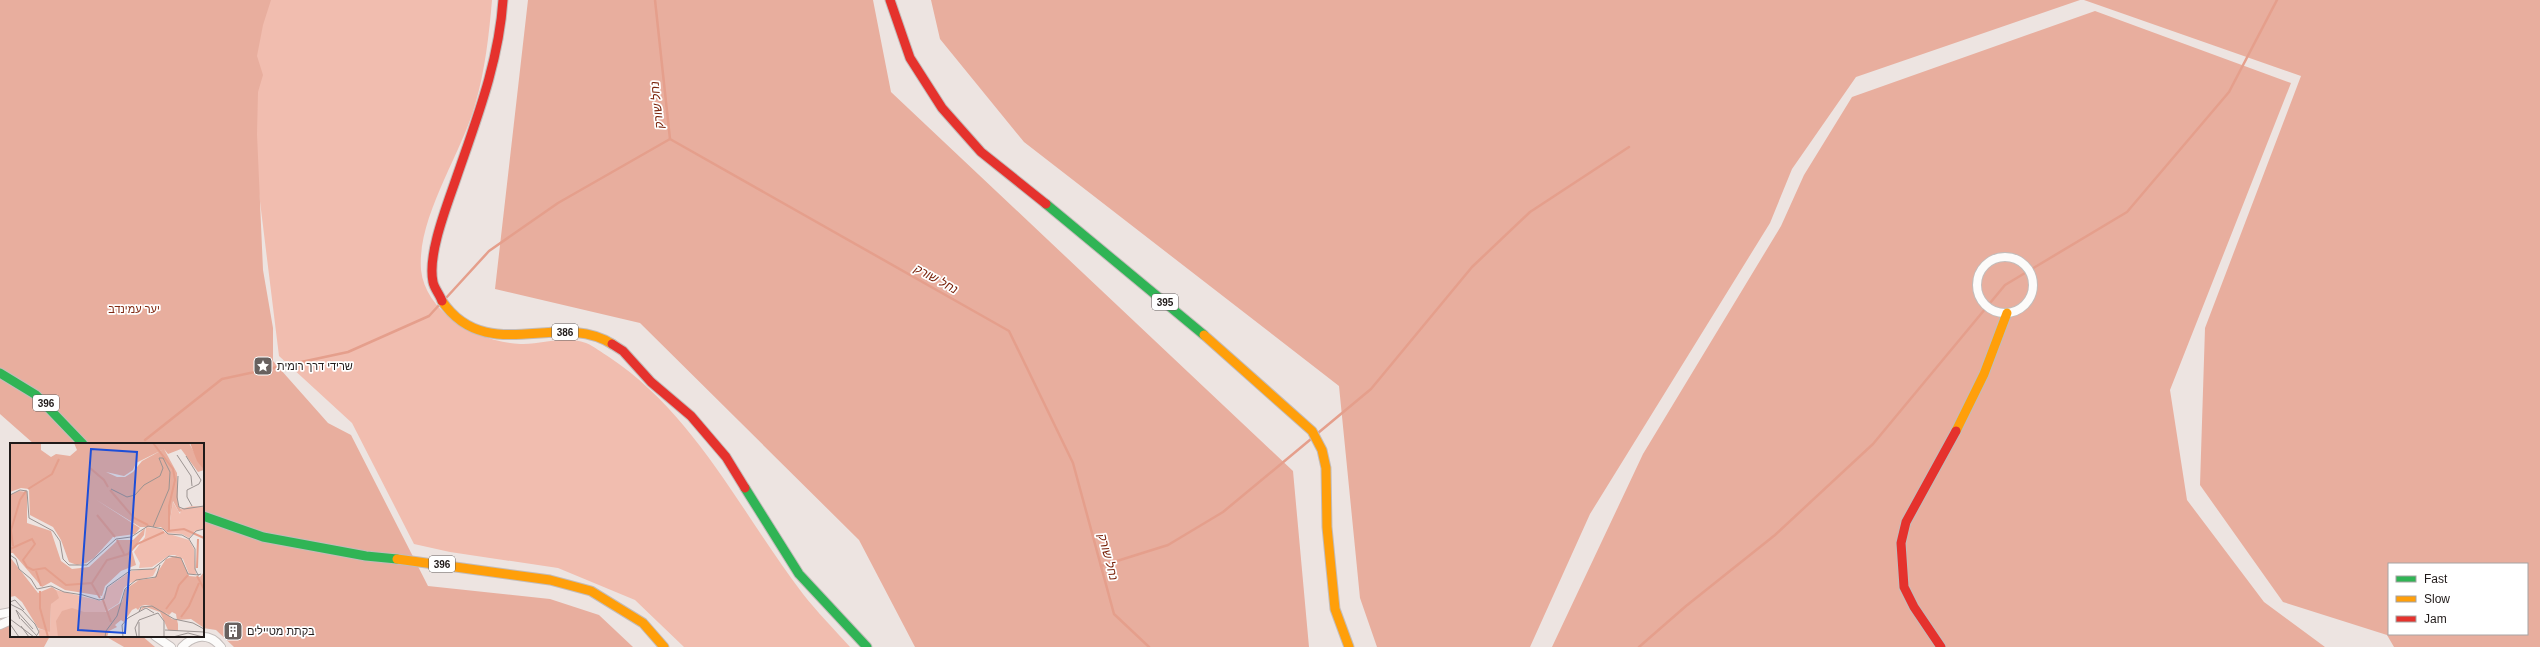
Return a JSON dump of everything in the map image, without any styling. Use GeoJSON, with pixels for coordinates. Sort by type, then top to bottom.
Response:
{"type":"FeatureCollection","features":[{"type":"Feature","properties":{"kind":"main road","name":"386"},"geometry":{"type":"LineString","coordinates":[[503,0],[501,32],[490,78],[440,228],[434,258],[433,282],[443,302],[457,320],[486,333],[523,335],[569,332],[601,337],[623,351],[651,382],[691,416],[726,457],[799,574],[867,647]]}},
{"type":"Feature","properties":{"kind":"main road","name":"395"},"geometry":{"type":"LineString","coordinates":[[890,0],[910,58],[942,108],[981,152],[1078,229],[1258,380],[1312,431],[1322,450],[1326,468],[1326,527],[1335,609],[1349,647]]}},
{"type":"Feature","properties":{"kind":"main road"},"geometry":{"type":"LineString","coordinates":[[1940,647],[1914,607],[1904,587],[1901,543],[1906,522],[1942,460],[1984,374],[2007,313]]}},
{"type":"Feature","properties":{"kind":"main road","name":"396"},"geometry":{"type":"LineString","coordinates":[[0,373],[20,382],[43,400],[82,443]]}},
{"type":"Feature","properties":{"kind":"main road","name":"396"},"geometry":{"type":"LineString","coordinates":[[204,516],[263,537],[366,556],[420,561],[550,580],[591,591],[643,623],[664,647]]}},
{"type":"Feature","properties":{"kind":"street"},"geometry":{"type":"LineString","coordinates":[[2006,257],[2016,259],[2027,267],[2033,280],[2033,289],[2024,305],[2007,313],[1999,312],[1987,305],[1980,295],[1978,286],[1983,269],[1989,262],[2006,257]]}},
{"type":"Feature","properties":{"kind":"street"},"geometry":{"type":"LineString","coordinates":[[0,614],[10,612]]}},
{"type":"Feature","properties":{"kind":"street"},"geometry":{"type":"LineString","coordinates":[[0,625],[10,620]]}},
{"type":"Feature","properties":{"kind":"street"},"geometry":{"type":"LineString","coordinates":[[204,636],[221,647]]}},
{"type":"Feature","properties":{"kind":"street"},"geometry":{"type":"LineString","coordinates":[[157,637],[171,647]]}},
{"type":"Feature","properties":{"kind":"street"},"geometry":{"type":"LineString","coordinates":[[182,647],[196,637]]}},
{"type":"Feature","properties":{"kind":"shaded area"},"geometry":{"type":"Polygon","coordinates":[[[264,0],[492,0],[486,53],[475,105],[460,144],[441,186],[426,229],[422,250],[421,270],[425,286],[433,300],[444,312],[457,323],[472,331],[488,338],[520,344],[561,340],[586,343],[609,357],[640,381],[667,407],[692,436],[803,594],[850,647],[684,647],[635,600],[558,568],[450,552],[414,544],[352,423],[279,356],[256,169],[253,44],[264,0]]]}},
{"type":"Feature","properties":{"kind":"green space","name":"יער עמינדב"},"geometry":{"type":"Polygon","coordinates":[[[0,0],[271,0],[263,25],[257,56],[263,75],[258,92],[257,134],[263,270],[273,328],[273,361],[328,423],[351,435],[428,586],[550,599],[599,615],[633,647],[234,647],[216,630],[204,628],[204,443],[33,443],[0,414],[0,0]]]}},
{"type":"Feature","properties":{"kind":"green space"},"geometry":{"type":"Polygon","coordinates":[[[528,0],[873,0],[891,92],[1293,471],[1309,647],[915,647],[859,540],[640,323],[495,289],[528,0]]]}},
{"type":"Feature","properties":{"kind":"green space"},"geometry":{"type":"Polygon","coordinates":[[[931,0],[2080,0],[1856,77],[1792,169],[1770,223],[1590,514],[1530,647],[1377,647],[1360,598],[1339,386],[1024,142],[940,39],[931,0]]]}},
{"type":"Feature","properties":{"kind":"green space"},"geometry":{"type":"Polygon","coordinates":[[[2084,0],[2540,0],[2540,647],[2394,647],[2387,635],[2283,602],[2200,485],[2205,328],[2301,76],[2084,0]]]}},
{"type":"Feature","properties":{"kind":"green space"},"geometry":{"type":"Polygon","coordinates":[[[2095,11],[2291,83],[2170,390],[2187,500],[2264,602],[2325,647],[1552,647],[1643,454],[1781,226],[1804,175],[1852,97],[2095,11]]]}},
{"type":"Feature","properties":{"kind":"green space"},"geometry":{"type":"Polygon","coordinates":[[[10,625],[10,637],[49,637],[44,647],[0,647],[0,629],[10,625]]]}},
{"type":"Feature","properties":{"kind":"green space"},"geometry":{"type":"Polygon","coordinates":[[[107,637],[143,637],[155,647],[124,647],[107,637]]]}},
{"type":"Feature","properties":{"kind":"waterway","name":"נחל שורק"},"geometry":{"type":"LineString","coordinates":[[655,0],[670,139],[1009,331],[1073,463],[1114,614],[1149,647]]}},
{"type":"Feature","properties":{"kind":"waterway"},"geometry":{"type":"LineString","coordinates":[[1639,647],[1686,606],[1775,535],[1873,444],[2005,285],[2127,212],[2229,92],[2277,0]]}},
{"type":"Feature","properties":{"kind":"waterway"},"geometry":{"type":"LineString","coordinates":[[446,298],[489,251],[558,203],[670,139]]}},
{"type":"Feature","properties":{"kind":"waterway"},"geometry":{"type":"LineString","coordinates":[[1318,433],[1371,389],[1472,267],[1530,212],[1629,147]]}},
{"type":"Feature","properties":{"kind":"waterway"},"geometry":{"type":"LineString","coordinates":[[145,440],[222,379],[348,352],[429,316],[440,304]]}},
{"type":"Feature","properties":{"kind":"waterway"},"geometry":{"type":"LineString","coordinates":[[1101,566],[1168,545],[1223,512],[1311,439]]}},
{"type":"Feature","properties":{"kind":"traffic: fast"},"geometry":{"type":"LineString","coordinates":[[1046,204],[1204,335]]}},
{"type":"Feature","properties":{"kind":"traffic: fast"},"geometry":{"type":"LineString","coordinates":[[0,373],[36,395],[82,443]]}},
{"type":"Feature","properties":{"kind":"traffic: fast"},"geometry":{"type":"LineString","coordinates":[[745,488],[799,574],[867,647]]}},
{"type":"Feature","properties":{"kind":"traffic: fast"},"geometry":{"type":"LineString","coordinates":[[204,516],[263,537],[366,556],[397,559]]}},
{"type":"Feature","properties":{"kind":"traffic: slow"},"geometry":{"type":"LineString","coordinates":[[442,301],[460,320],[480,330],[501,334],[569,332],[591,335],[612,344]]}},
{"type":"Feature","properties":{"kind":"traffic: slow"},"geometry":{"type":"LineString","coordinates":[[1956,431],[1984,374],[2007,313]]}},
{"type":"Feature","properties":{"kind":"traffic: slow"},"geometry":{"type":"LineString","coordinates":[[1204,335],[1312,431],[1322,450],[1326,468],[1327,527],[1335,609],[1349,647]]}},
{"type":"Feature","properties":{"kind":"traffic: slow"},"geometry":{"type":"LineString","coordinates":[[397,559],[550,580],[591,591],[643,623],[664,647]]}},
{"type":"Feature","properties":{"kind":"traffic: jam"},"geometry":{"type":"LineString","coordinates":[[442,301],[433,282],[433,257],[439,229],[472,133],[492,67],[501,23],[503,0]]}},
{"type":"Feature","properties":{"kind":"traffic: jam"},"geometry":{"type":"LineString","coordinates":[[890,0],[910,58],[942,108],[981,152],[1046,204]]}},
{"type":"Feature","properties":{"kind":"traffic: jam"},"geometry":{"type":"LineString","coordinates":[[612,344],[623,351],[651,382],[691,416],[726,457],[745,488]]}},
{"type":"Feature","properties":{"kind":"traffic: jam"},"geometry":{"type":"LineString","coordinates":[[1941,647],[1914,607],[1904,587],[1901,543],[1906,522],[1956,431]]}},
{"type":"Feature","properties":{"kind":"place","name":"שרידי דרך רומית"},"geometry":{"type":"Point","coordinates":[263,366]}},
{"type":"Feature","properties":{"kind":"place","name":"בקתת מטיילים"},"geometry":{"type":"Point","coordinates":[233,631]}}]}
